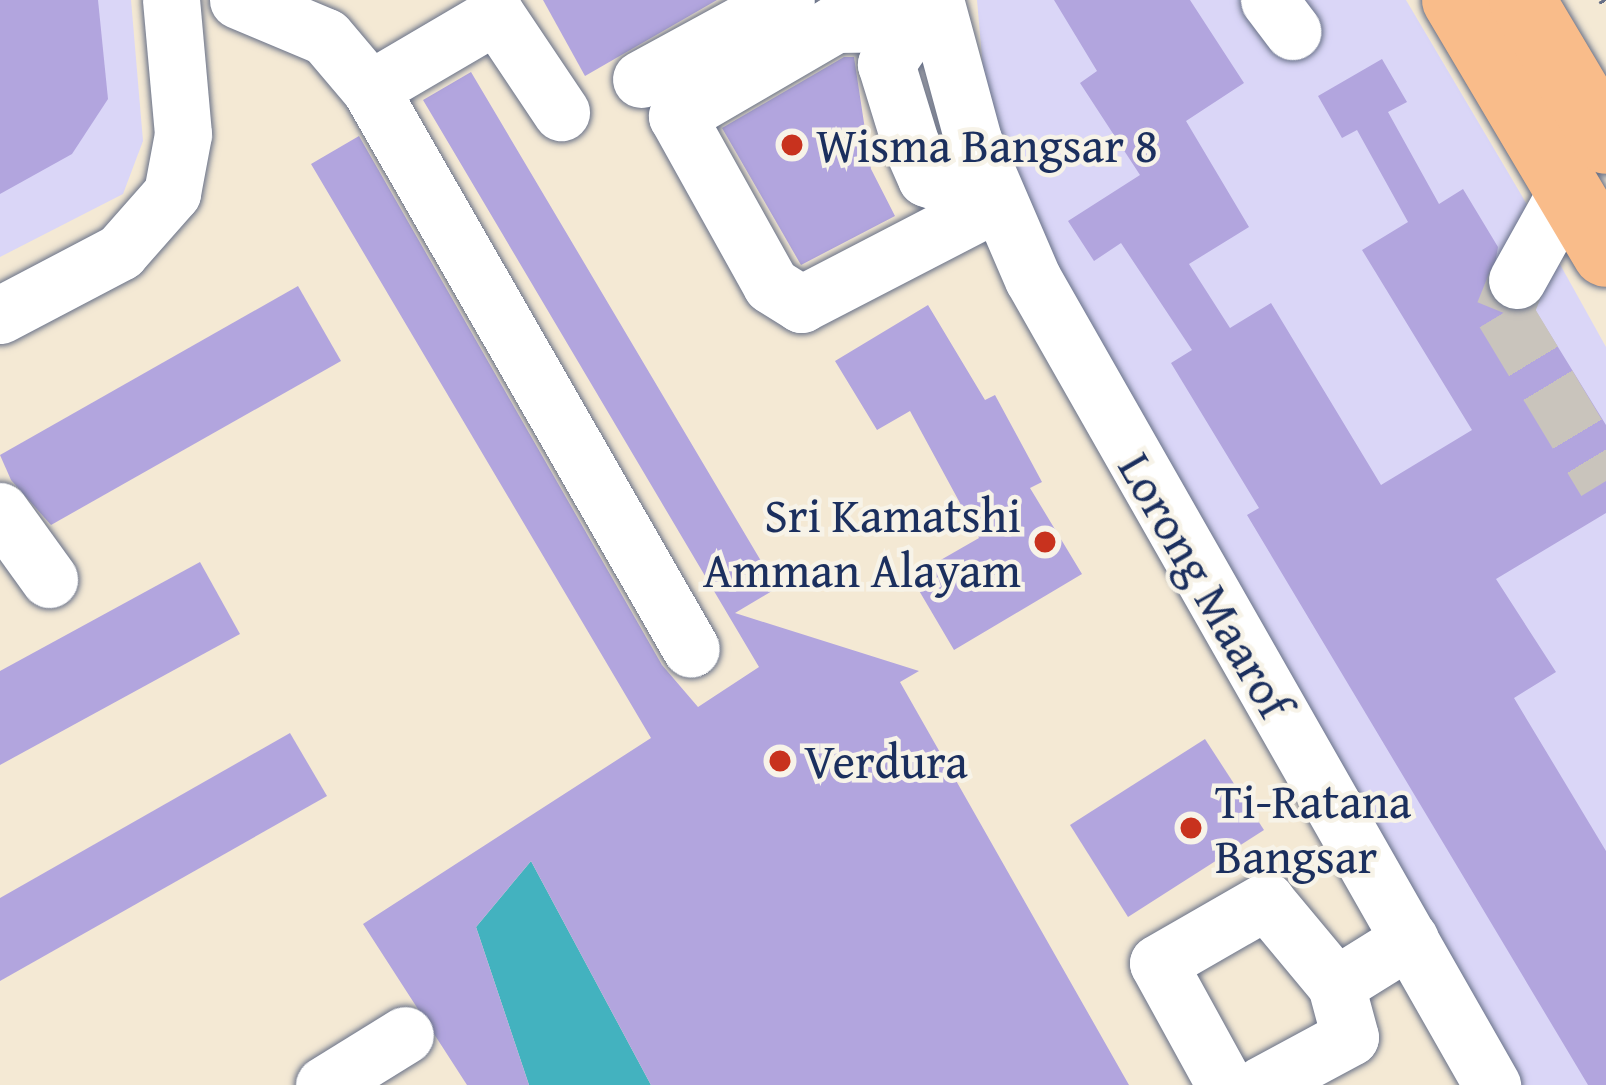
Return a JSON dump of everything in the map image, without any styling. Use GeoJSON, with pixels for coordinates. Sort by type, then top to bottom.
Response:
{"type":"FeatureCollection","features":[{"type":"Feature","properties":{"kind":"main road"},"geometry":{"type":"LineString","coordinates":[[1455,0],[1587,166]]}},
{"type":"Feature","properties":{"kind":"main road"},"geometry":{"type":"LineString","coordinates":[[1522,0],[1568,80]]}},
{"type":"Feature","properties":{"kind":"main road"},"geometry":{"type":"LineString","coordinates":[[1542,0],[1568,80],[1606,254]]}},
{"type":"Feature","properties":{"kind":"street"},"geometry":{"type":"LineString","coordinates":[[0,315],[120,252],[172,194],[182,134],[171,0]]}},
{"type":"Feature","properties":{"kind":"street"},"geometry":{"type":"LineString","coordinates":[[238,0],[326,37],[370,89],[692,649]]}},
{"type":"Feature","properties":{"kind":"street"},"geometry":{"type":"LineString","coordinates":[[641,79],[786,0]]}},
{"type":"Feature","properties":{"kind":"street"},"geometry":{"type":"LineString","coordinates":[[937,9],[886,64],[926,178],[998,202]]}},
{"type":"Feature","properties":{"kind":"street"},"geometry":{"type":"LineString","coordinates":[[937,9],[835,24],[677,116],[771,285],[801,304],[882,249],[998,202]]}},
{"type":"Feature","properties":{"kind":"street","name":"Lorong Maarof"},"geometry":{"type":"LineString","coordinates":[[937,9],[973,140],[998,202],[1083,372],[1492,1085]]}},
{"type":"Feature","properties":{"kind":"street"},"geometry":{"type":"LineString","coordinates":[[370,89],[496,15],[561,112]]}},
{"type":"Feature","properties":{"kind":"street"},"geometry":{"type":"LineString","coordinates":[[1517,280],[1587,166]]}},
{"type":"Feature","properties":{"kind":"street"},"geometry":{"type":"LineString","coordinates":[[0,511],[49,579]]}},
{"type":"Feature","properties":{"kind":"street"},"geometry":{"type":"LineString","coordinates":[[1226,1085],[1159,963],[1266,901],[1336,985],[1349,1037],[1261,1085]]}},
{"type":"Feature","properties":{"kind":"street"},"geometry":{"type":"LineString","coordinates":[[1336,985],[1410,939]]}},
{"type":"Feature","properties":{"kind":"street"},"geometry":{"type":"LineString","coordinates":[[324,1085],[405,1035]]}},
{"type":"Feature","properties":{"kind":"shaded area"},"geometry":{"type":"Polygon","coordinates":[[[0,0],[131,0],[143,141],[123,194],[0,257],[0,0]]]}},
{"type":"Feature","properties":{"kind":"shaded area"},"geometry":{"type":"Polygon","coordinates":[[[977,0],[1406,0],[1522,196],[1606,347],[1606,1085],[1511,1085],[1124,413],[989,138],[977,0]]]}},
{"type":"Feature","properties":{"kind":"water"},"geometry":{"type":"Polygon","coordinates":[[[531,861],[651,1085],[529,1085],[476,927],[531,861]]]}},
{"type":"Feature","properties":{"kind":"building"},"geometry":{"type":"Polygon","coordinates":[[[0,0],[98,0],[108,99],[72,154],[0,194],[0,0]]]}},
{"type":"Feature","properties":{"kind":"building"},"geometry":{"type":"Polygon","coordinates":[[[543,0],[717,0],[585,76],[543,0]]]}},
{"type":"Feature","properties":{"kind":"building"},"geometry":{"type":"Polygon","coordinates":[[[1054,0],[1190,0],[1244,83],[1186,121],[1249,227],[1189,264],[1230,328],[1271,303],[1381,485],[1472,430],[1362,250],[1408,222],[1357,130],[1342,138],[1318,96],[1382,59],[1407,102],[1388,112],[1439,204],[1463,189],[1498,247],[1489,298],[1516,313],[1534,308],[1606,425],[1606,513],[1496,579],[1556,672],[1514,698],[1606,851],[1606,1085],[1588,1085],[1247,515],[1259,508],[1171,363],[1192,350],[1121,243],[1094,261],[1068,221],[1140,175],[1080,83],[1097,71],[1054,0]]]}},
{"type":"Feature","properties":{"kind":"building","name":"Wisma Bangsar 8"},"geometry":{"type":"Polygon","coordinates":[[[844,57],[854,57],[871,169],[895,216],[801,265],[722,128],[844,57]]]}},
{"type":"Feature","properties":{"kind":"building","name":"Verdura"},"geometry":{"type":"Polygon","coordinates":[[[471,72],[777,588],[735,613],[919,671],[900,682],[1129,1085],[651,1085],[531,861],[476,927],[529,1085],[467,1085],[363,924],[651,738],[311,164],[359,136],[662,665],[698,707],[759,667],[423,100],[471,72]]]}},
{"type":"Feature","properties":{"kind":"building"},"geometry":{"type":"Polygon","coordinates":[[[298,286],[341,361],[51,525],[11,480],[0,455],[298,286]]]}},
{"type":"Feature","properties":{"kind":"building"},"geometry":{"type":"Polygon","coordinates":[[[928,305],[985,400],[995,395],[1042,482],[1030,488],[1082,574],[954,650],[911,577],[979,538],[910,411],[877,430],[835,361],[928,305]]]}},
{"type":"Feature","properties":{"kind":"building"},"geometry":{"type":"Polygon","coordinates":[[[200,562],[240,634],[0,765],[0,671],[200,562]]]}},
{"type":"Feature","properties":{"kind":"building"},"geometry":{"type":"Polygon","coordinates":[[[290,733],[327,796],[0,981],[0,898],[290,733]]]}},
{"type":"Feature","properties":{"kind":"building"},"geometry":{"type":"Polygon","coordinates":[[[1205,739],[1264,830],[1128,917],[1070,825],[1205,739]]]}},
{"type":"Feature","properties":{"kind":"tunnel"},"geometry":{"type":"LineString","coordinates":[[1517,280],[1504,312],[1606,481]]}},
{"type":"Feature","properties":{"kind":"place","name":"Wisma Bangsar 8"},"geometry":{"type":"Point","coordinates":[792,145]}},
{"type":"Feature","properties":{"kind":"place","name":"Sri Kamatshi Amman Alayam"},"geometry":{"type":"Point","coordinates":[1045,542]}},
{"type":"Feature","properties":{"kind":"place","name":"Verdura"},"geometry":{"type":"Point","coordinates":[780,761]}},
{"type":"Feature","properties":{"kind":"place","name":"Ti-Ratana Bangsar"},"geometry":{"type":"Point","coordinates":[1191,828]}}]}
